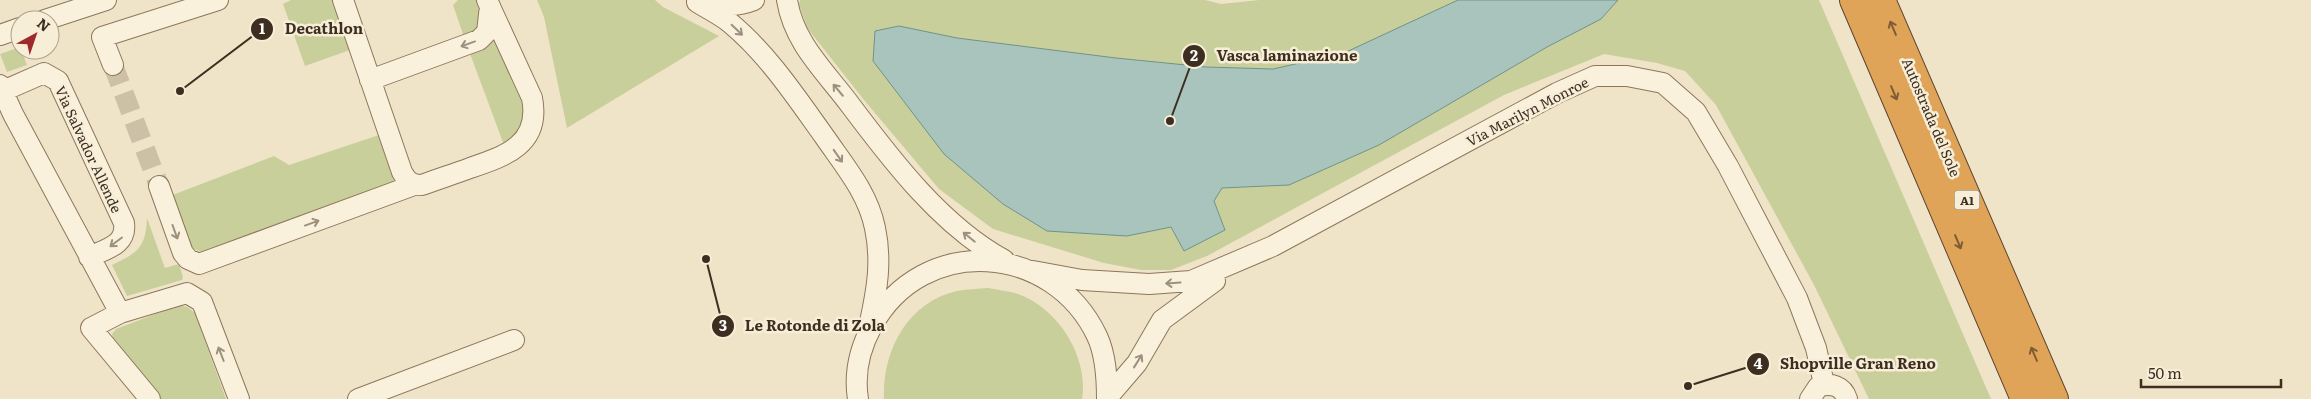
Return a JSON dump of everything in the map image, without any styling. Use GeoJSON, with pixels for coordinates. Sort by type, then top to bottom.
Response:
{"type":"FeatureCollection","features":[{"type":"Feature","properties":{"kind":"highway","name":"Autostrada del Sole"},"geometry":{"type":"LineString","coordinates":[[1854,0],[2025,399]]}},
{"type":"Feature","properties":{"kind":"highway","name":"Autostrada del Sole"},"geometry":{"type":"LineString","coordinates":[[1881,0],[2054,399]]}},
{"type":"Feature","properties":{"kind":"street"},"geometry":{"type":"LineString","coordinates":[[60,15],[106,0]]}},
{"type":"Feature","properties":{"kind":"street"},"geometry":{"type":"LineString","coordinates":[[113,65],[102,37],[218,0]]}},
{"type":"Feature","properties":{"kind":"street"},"geometry":{"type":"LineString","coordinates":[[343,0],[402,172],[407,181],[414,185]]}},
{"type":"Feature","properties":{"kind":"street"},"geometry":{"type":"LineString","coordinates":[[695,1],[721,6],[745,4],[754,0]]}},
{"type":"Feature","properties":{"kind":"street"},"geometry":{"type":"LineString","coordinates":[[786,0],[789,14],[799,38],[818,66],[879,145],[949,220],[984,249],[1010,264]]}},
{"type":"Feature","properties":{"kind":"street"},"geometry":{"type":"LineString","coordinates":[[695,1],[728,22],[754,46],[804,108],[858,184],[868,203],[876,234],[879,275],[867,335],[857,372],[854,396]]}},
{"type":"Feature","properties":{"kind":"street"},"geometry":{"type":"LineString","coordinates":[[370,80],[479,40],[487,32],[490,23],[489,3]]}},
{"type":"Feature","properties":{"kind":"street"},"geometry":{"type":"LineString","coordinates":[[159,186],[183,253],[188,259],[199,264],[414,185],[422,185],[504,156],[517,147],[527,135],[534,111],[532,98],[489,3]]}},
{"type":"Feature","properties":{"kind":"street","name":"Via Salvador Allende"},"geometry":{"type":"LineString","coordinates":[[89,257],[122,240],[125,232],[124,223],[58,81],[51,75],[44,73],[1,88],[89,257],[120,313]]}},
{"type":"Feature","properties":{"kind":"street","name":"Via Marilyn Monroe"},"geometry":{"type":"LineString","coordinates":[[1107,399],[1137,363],[1162,320],[1191,296],[1252,256],[1557,93],[1595,76],[1627,76],[1663,83],[1696,112],[1728,166],[1797,298],[1816,348],[1824,384]]}},
{"type":"Feature","properties":{"kind":"street","name":"Via Marilyn Monroe"},"geometry":{"type":"LineString","coordinates":[[1033,271],[1082,280],[1149,284],[1166,283],[1191,281],[1252,256]]}},
{"type":"Feature","properties":{"kind":"street"},"geometry":{"type":"LineString","coordinates":[[867,335],[877,316],[891,299],[907,285],[926,273],[967,261],[989,260],[1010,264],[1033,271],[1060,288],[1076,304],[1098,337],[1106,367],[1107,399]]}},
{"type":"Feature","properties":{"kind":"street"},"geometry":{"type":"LineString","coordinates":[[150,399],[91,328],[120,313],[187,293],[202,302],[239,399]]}},
{"type":"Feature","properties":{"kind":"street"},"geometry":{"type":"LineString","coordinates":[[358,399],[514,340]]}},
{"type":"Feature","properties":{"kind":"street"},"geometry":{"type":"LineString","coordinates":[[1810,399],[1813,391],[1824,384],[1837,386],[1843,390],[1848,399]]}},
{"type":"Feature","properties":{"kind":"green space"},"geometry":{"type":"Polygon","coordinates":[[[291,0],[332,0],[350,50],[305,66],[283,4],[291,0]]]}},
{"type":"Feature","properties":{"kind":"green space"},"geometry":{"type":"Polygon","coordinates":[[[458,0],[479,0],[482,4],[481,28],[465,40],[453,5],[458,0]]]}},
{"type":"Feature","properties":{"kind":"green space"},"geometry":{"type":"Polygon","coordinates":[[[537,0],[655,0],[663,7],[719,36],[567,128],[544,17],[537,0]]]}},
{"type":"Feature","properties":{"kind":"green space"},"geometry":{"type":"Polygon","coordinates":[[[800,0],[1205,0],[1221,4],[1259,0],[1819,0],[1991,399],[1869,399],[1814,285],[1716,105],[1685,71],[1657,63],[1604,54],[1504,95],[1207,256],[1171,270],[1141,270],[1104,263],[993,229],[939,189],[864,100],[808,29],[799,5],[800,0]]]}},
{"type":"Feature","properties":{"kind":"green space"},"geometry":{"type":"Polygon","coordinates":[[[494,30],[515,75],[523,99],[523,122],[516,135],[504,145],[469,51],[494,30]]]}},
{"type":"Feature","properties":{"kind":"green space"},"geometry":{"type":"Polygon","coordinates":[[[10,50],[10,60],[25,60],[27,65],[7,72],[0,54],[10,50]]]}},
{"type":"Feature","properties":{"kind":"green space"},"geometry":{"type":"Polygon","coordinates":[[[379,135],[396,183],[203,253],[190,247],[170,196],[274,156],[289,165],[379,135]]]}},
{"type":"Feature","properties":{"kind":"green space"},"geometry":{"type":"Polygon","coordinates":[[[147,218],[165,268],[179,264],[183,277],[182,280],[127,296],[112,265],[134,253],[142,243],[145,236],[147,218]]]}},
{"type":"Feature","properties":{"kind":"green space"},"geometry":{"type":"Polygon","coordinates":[[[988,288],[1015,293],[1033,301],[1058,322],[1068,336],[1081,367],[1082,399],[884,399],[885,381],[893,347],[911,318],[924,306],[939,297],[957,291],[988,288]]]}},
{"type":"Feature","properties":{"kind":"green space"},"geometry":{"type":"Polygon","coordinates":[[[179,305],[187,307],[195,313],[226,399],[158,399],[113,339],[112,334],[116,329],[179,305]]]}},
{"type":"Feature","properties":{"kind":"water"},"geometry":{"type":"Polygon","coordinates":[[[1458,0],[1618,0],[1601,19],[1547,47],[1379,145],[1289,185],[1222,188],[1214,201],[1225,230],[1184,251],[1171,227],[1127,236],[1047,231],[1003,204],[944,154],[873,61],[875,31],[899,26],[957,38],[1116,58],[1206,67],[1273,69],[1344,53],[1458,0]]]}},
{"type":"Feature","properties":{"kind":"tunnel"},"geometry":{"type":"LineString","coordinates":[[113,65],[159,186]]}},
{"type":"Feature","properties":{"kind":"place","name":"Decathlon"},"geometry":{"type":"Point","coordinates":[180,91]}},
{"type":"Feature","properties":{"kind":"place","name":"Vasca laminazione"},"geometry":{"type":"Point","coordinates":[1170,121]}},
{"type":"Feature","properties":{"kind":"place","name":"Le Rotonde di Zola"},"geometry":{"type":"Point","coordinates":[706,259]}},
{"type":"Feature","properties":{"kind":"place","name":"Shopville Gran Reno"},"geometry":{"type":"Point","coordinates":[1688,386]}}]}
